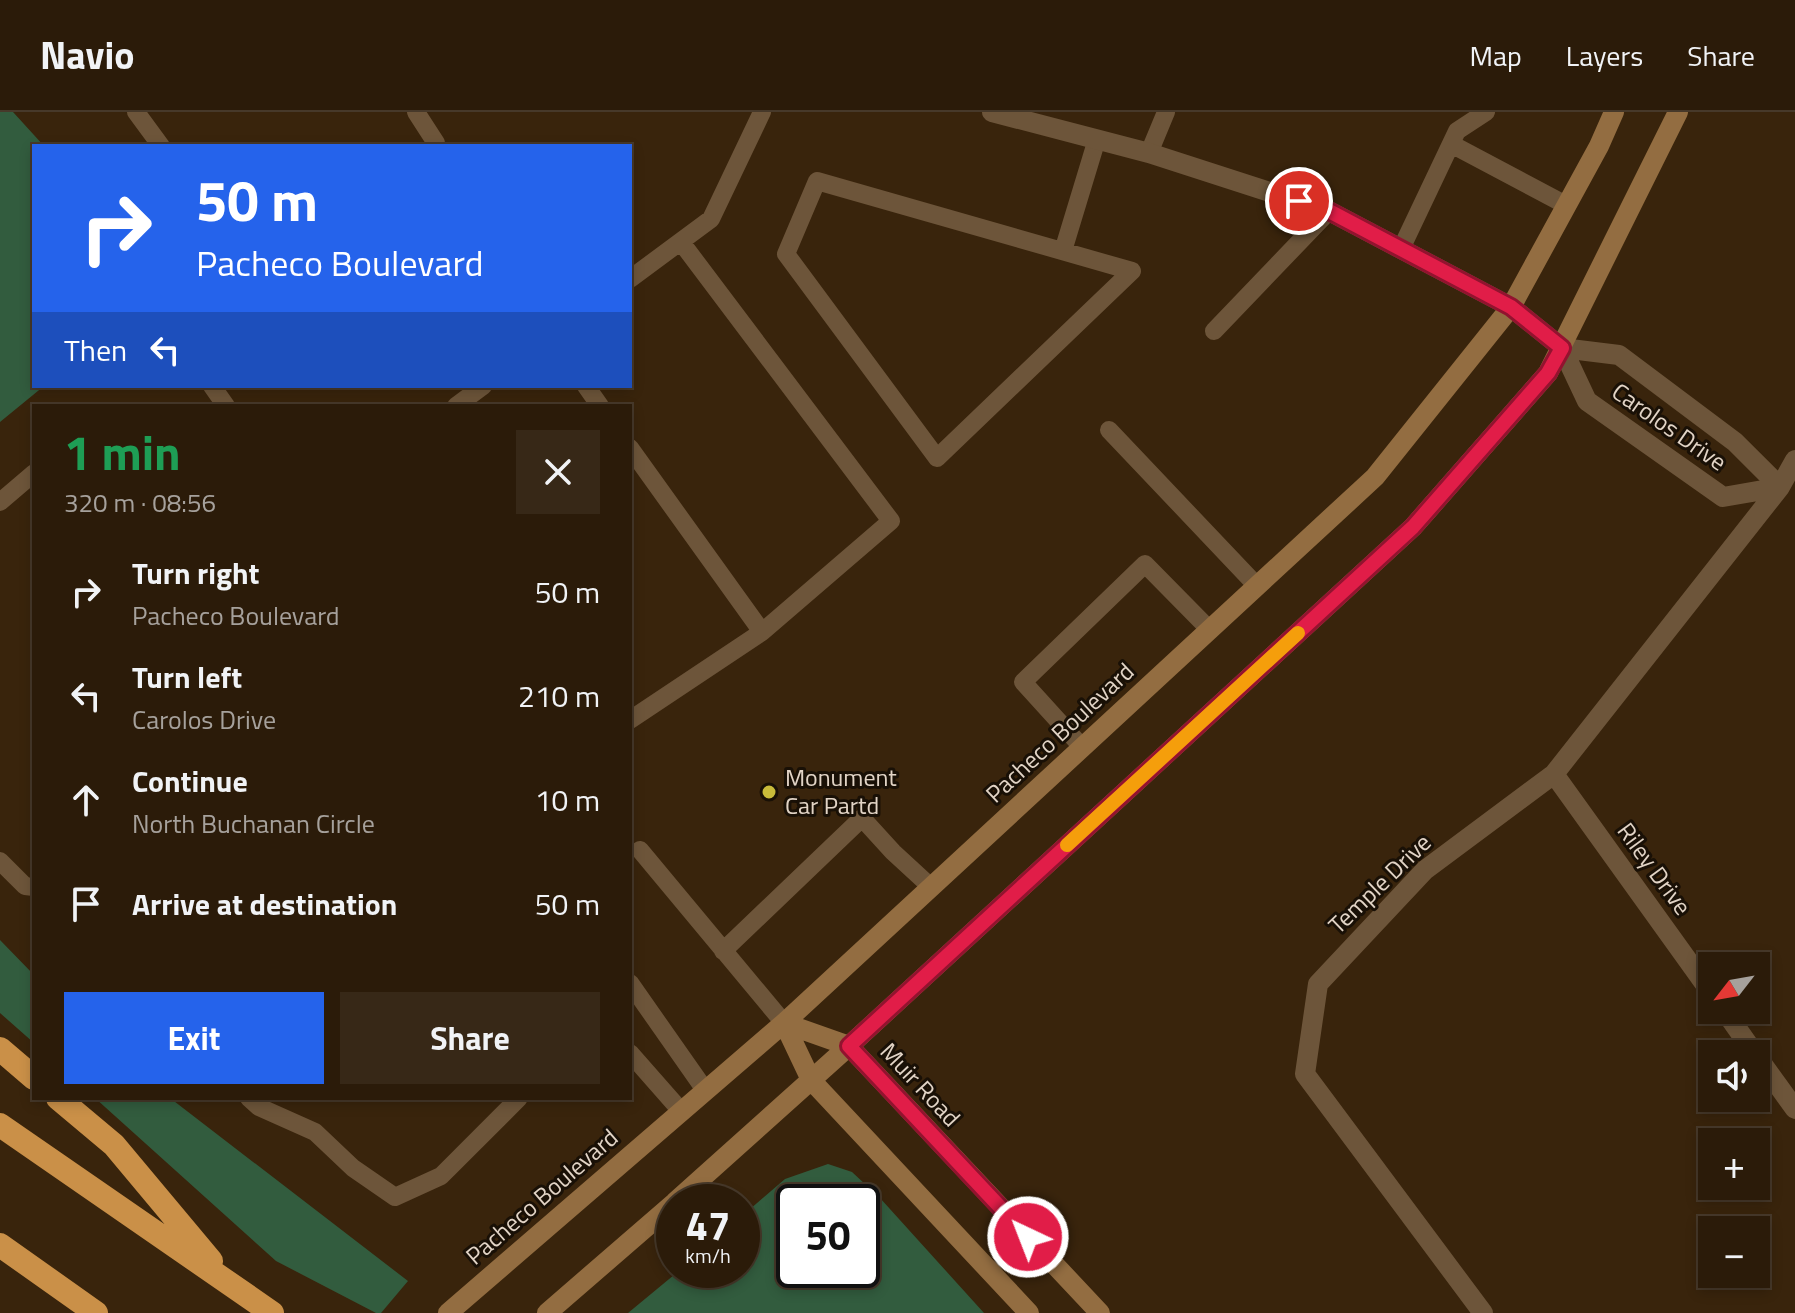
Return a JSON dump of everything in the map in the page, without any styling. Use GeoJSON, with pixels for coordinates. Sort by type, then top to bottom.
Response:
{"type":"FeatureCollection","features":[{"type":"Feature","properties":{"kind":"highway"},"geometry":{"type":"LineString","coordinates":[[0,1049],[32,1076]]}},
{"type":"Feature","properties":{"kind":"highway"},"geometry":{"type":"LineString","coordinates":[[60,1100],[114,1145],[231,1284]]}},
{"type":"Feature","properties":{"kind":"highway"},"geometry":{"type":"LineString","coordinates":[[0,1125],[272,1313]]}},
{"type":"Feature","properties":{"kind":"highway"},"geometry":{"type":"LineString","coordinates":[[0,1245],[96,1313]]}},
{"type":"Feature","properties":{"kind":"main road","name":"Pacheco Boulevard"},"geometry":{"type":"LineString","coordinates":[[448,1313],[784,1023],[1375,477],[1511,307],[1599,146],[1614,112]]}},
{"type":"Feature","properties":{"kind":"main road"},"geometry":{"type":"LineString","coordinates":[[694,1184],[849,1046],[1413,527],[1548,373],[1678,112]]}},
{"type":"Feature","properties":{"kind":"main road"},"geometry":{"type":"LineString","coordinates":[[784,1023],[811,1080],[1029,1313]]}},
{"type":"Feature","properties":{"kind":"main road","name":"Muir Road"},"geometry":{"type":"LineString","coordinates":[[784,1023],[849,1046],[1100,1313]]}},
{"type":"Feature","properties":{"kind":"main road"},"geometry":{"type":"LineString","coordinates":[[547,1313],[656,1218]]}},
{"type":"Feature","properties":{"kind":"street","name":"Carolos Drive"},"geometry":{"type":"LineString","coordinates":[[992,112],[1149,153],[1329,211],[1511,307],[1562,348],[1587,401],[1723,497],[1787,494]]}},
{"type":"Feature","properties":{"kind":"street","name":"Carolos Drive"},"geometry":{"type":"LineString","coordinates":[[1562,348],[1619,355],[1735,442],[1787,494]]}},
{"type":"Feature","properties":{"kind":"street","name":"Temple Drive"},"geometry":{"type":"LineString","coordinates":[[1483,1313],[1305,1074],[1318,984],[1425,870],[1554,774],[1787,494],[1795,460]]}},
{"type":"Feature","properties":{"kind":"street","name":"Riley Drive"},"geometry":{"type":"LineString","coordinates":[[1554,774],[1698,975]]}},
{"type":"Feature","properties":{"kind":"street"},"geometry":{"type":"LineString","coordinates":[[1770,1074],[1795,1109]]}},
{"type":"Feature","properties":{"kind":"lane"},"geometry":{"type":"LineString","coordinates":[[136,112],[160,144]]}},
{"type":"Feature","properties":{"kind":"lane"},"geometry":{"type":"LineString","coordinates":[[416,112],[436,143]]}},
{"type":"Feature","properties":{"kind":"lane"},"geometry":{"type":"LineString","coordinates":[[632,278],[711,219],[762,112]]}},
{"type":"Feature","properties":{"kind":"lane"},"geometry":{"type":"LineString","coordinates":[[1149,153],[1166,112]]}},
{"type":"Feature","properties":{"kind":"lane"},"geometry":{"type":"LineString","coordinates":[[1401,249],[1457,131],[1486,112]]}},
{"type":"Feature","properties":{"kind":"lane"},"geometry":{"type":"LineString","coordinates":[[1063,251],[1097,139]]}},
{"type":"Feature","properties":{"kind":"lane"},"geometry":{"type":"LineString","coordinates":[[1451,144],[1566,205]]}},
{"type":"Feature","properties":{"kind":"lane"},"geometry":{"type":"LineString","coordinates":[[817,181],[1063,251],[1132,271],[937,458],[786,254],[817,181]]}},
{"type":"Feature","properties":{"kind":"lane"},"geometry":{"type":"LineString","coordinates":[[1214,331],[1329,211]]}},
{"type":"Feature","properties":{"kind":"lane"},"geometry":{"type":"LineString","coordinates":[[632,719],[762,632],[891,521],[681,242]]}},
{"type":"Feature","properties":{"kind":"lane"},"geometry":{"type":"LineString","coordinates":[[459,404],[480,388]]}},
{"type":"Feature","properties":{"kind":"lane"},"geometry":{"type":"LineString","coordinates":[[1109,430],[1257,586]]}},
{"type":"Feature","properties":{"kind":"lane"},"geometry":{"type":"LineString","coordinates":[[632,451],[762,632]]}},
{"type":"Feature","properties":{"kind":"lane"},"geometry":{"type":"LineString","coordinates":[[0,502],[32,475]]}},
{"type":"Feature","properties":{"kind":"lane"},"geometry":{"type":"LineString","coordinates":[[1082,747],[1023,682],[1145,564],[1210,630]]}},
{"type":"Feature","properties":{"kind":"lane"},"geometry":{"type":"LineString","coordinates":[[723,951],[862,818],[931,887]]}},
{"type":"Feature","properties":{"kind":"lane"},"geometry":{"type":"LineString","coordinates":[[640,850],[784,1023]]}},
{"type":"Feature","properties":{"kind":"lane"},"geometry":{"type":"LineString","coordinates":[[0,861],[25,886],[32,887]]}},
{"type":"Feature","properties":{"kind":"lane"},"geometry":{"type":"LineString","coordinates":[[632,986],[705,1090]]}},
{"type":"Feature","properties":{"kind":"lane"},"geometry":{"type":"LineString","coordinates":[[632,1055],[681,1111]]}},
{"type":"Feature","properties":{"kind":"lane"},"geometry":{"type":"LineString","coordinates":[[251,1100],[259,1107],[315,1132],[353,1168],[395,1197],[441,1176],[517,1100]]}},
{"type":"Feature","properties":{"kind":"green space"},"geometry":{"type":"Polygon","coordinates":[[[0,112],[13,112],[42,144],[32,144],[32,388],[42,388],[0,422],[0,112]]]}},
{"type":"Feature","properties":{"kind":"green space"},"geometry":{"type":"Polygon","coordinates":[[[0,940],[32,973],[32,1041],[0,1013],[0,940]]]}},
{"type":"Feature","properties":{"kind":"green space"},"geometry":{"type":"Polygon","coordinates":[[[97,1100],[173,1100],[408,1281],[381,1313],[376,1313],[276,1261],[97,1100]]]}},
{"type":"Feature","properties":{"kind":"green space"},"geometry":{"type":"Polygon","coordinates":[[[828,1164],[852,1172],[865,1184],[779,1184],[785,1179],[828,1164]]]}},
{"type":"Feature","properties":{"kind":"green space"},"geometry":{"type":"Polygon","coordinates":[[[776,1187],[776,1288],[880,1288],[880,1198],[984,1313],[628,1313],[658,1288],[760,1288],[760,1201],[776,1187]]]}},
{"type":"Feature","properties":{"kind":"slow traffic"},"geometry":{"type":"LineString","coordinates":[[1067,845],[1298,633]]}},
{"type":"Feature","properties":{"kind":"place","name":"Monument Car Partd"},"geometry":{"type":"Point","coordinates":[769,792]}},
{"type":"Feature","properties":{"kind":"route"},"geometry":{"type":"LineString","coordinates":[[1028,1237],[849,1046],[1413,527],[1548,373],[1562,348],[1511,307],[1329,211],[1299,201]]}}]}
